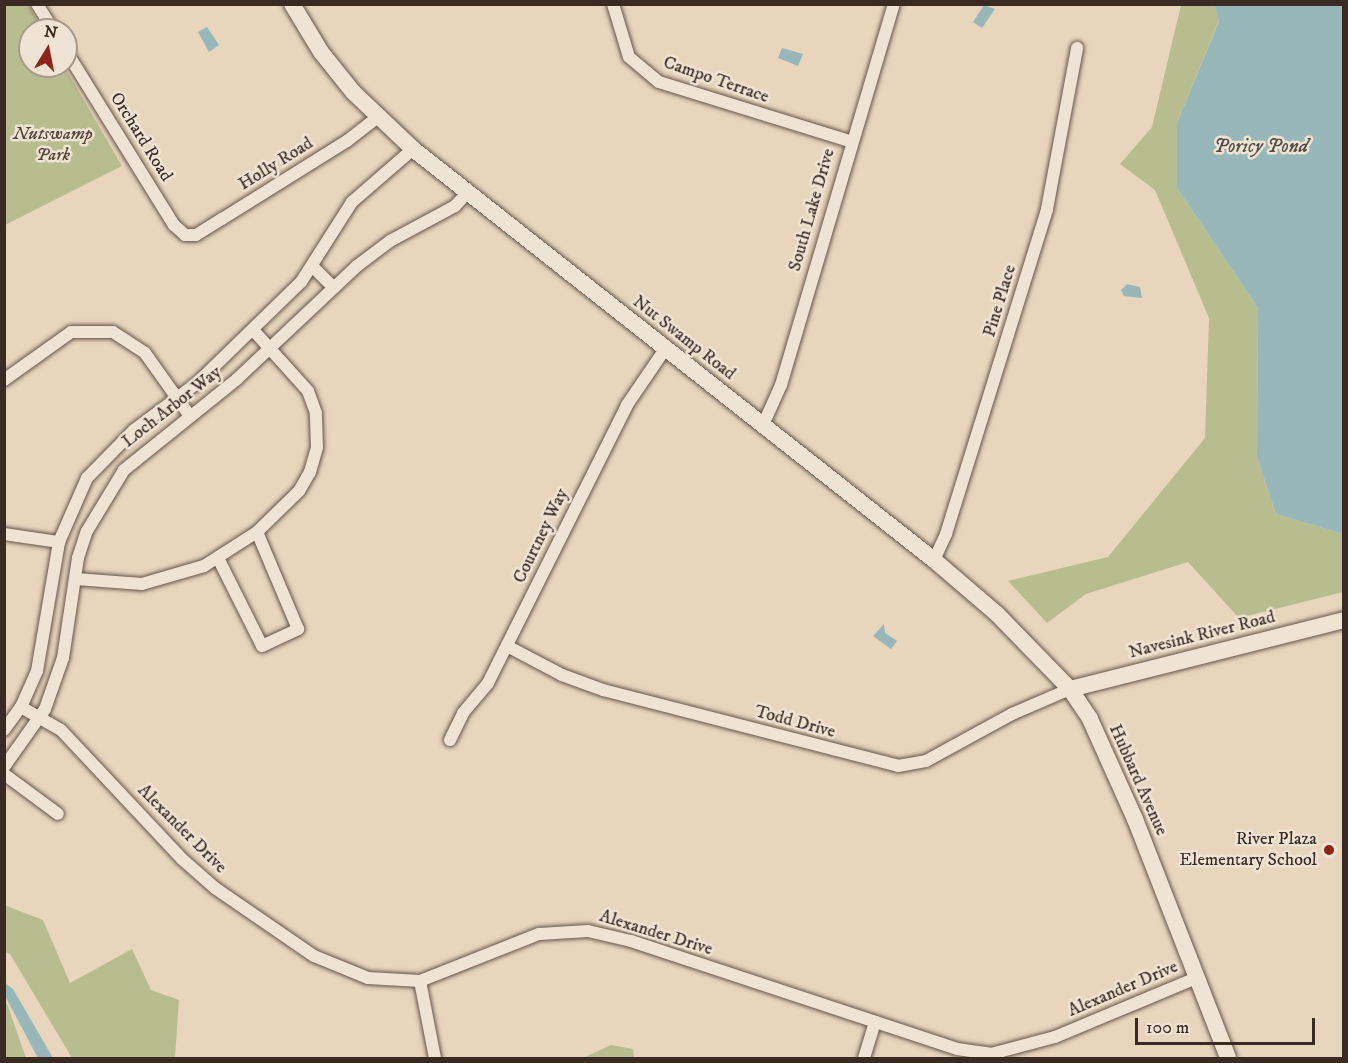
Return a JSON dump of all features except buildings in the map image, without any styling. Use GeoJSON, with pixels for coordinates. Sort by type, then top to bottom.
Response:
{"type":"FeatureCollection","features":[{"type":"Feature","properties":{"kind":"main road","name":"Nut Swamp Road"},"geometry":{"type":"LineString","coordinates":[[292,4],[339,75],[378,117],[413,149],[934,560],[997,614],[1070,689]]}},
{"type":"Feature","properties":{"kind":"main road","name":"Navesink River Road"},"geometry":{"type":"LineString","coordinates":[[1070,689],[1344,620]]}},
{"type":"Feature","properties":{"kind":"main road","name":"Hubbard Avenue"},"geometry":{"type":"LineString","coordinates":[[1070,689],[1089,719],[1120,782],[1228,1059]]}},
{"type":"Feature","properties":{"kind":"street"},"geometry":{"type":"LineString","coordinates":[[37,4],[46,18]]}},
{"type":"Feature","properties":{"kind":"street","name":"Campo Terrace"},"geometry":{"type":"LineString","coordinates":[[613,4],[629,57],[659,82],[850,141]]}},
{"type":"Feature","properties":{"kind":"street","name":"South Lake Drive"},"geometry":{"type":"LineString","coordinates":[[764,424],[781,385],[850,141],[894,4]]}},
{"type":"Feature","properties":{"kind":"street","name":"Pine Place"},"geometry":{"type":"LineString","coordinates":[[934,560],[946,534],[1047,209],[1077,48]]}},
{"type":"Feature","properties":{"kind":"street","name":"Orchard Road"},"geometry":{"type":"LineString","coordinates":[[78,70],[174,225],[179,232],[191,236]]}},
{"type":"Feature","properties":{"kind":"street","name":"Holly Road"},"geometry":{"type":"LineString","coordinates":[[191,236],[347,141],[378,117]]}},
{"type":"Feature","properties":{"kind":"street","name":"Loch Arbor Way"},"geometry":{"type":"LineString","coordinates":[[4,730],[21,707],[37,671],[59,542],[87,478],[143,422],[177,398],[253,330],[313,267],[352,202],[413,149]]}},
{"type":"Feature","properties":{"kind":"street","name":"Loch Arbor Way"},"geometry":{"type":"LineString","coordinates":[[4,767],[40,718],[58,676],[78,558],[96,510],[124,470],[269,348],[333,287],[390,241],[455,206],[468,192]]}},
{"type":"Feature","properties":{"kind":"street"},"geometry":{"type":"LineString","coordinates":[[313,267],[333,287]]}},
{"type":"Feature","properties":{"kind":"street"},"geometry":{"type":"LineString","coordinates":[[4,380],[71,332],[89,329],[113,332],[136,344],[190,416]]}},
{"type":"Feature","properties":{"kind":"street"},"geometry":{"type":"LineString","coordinates":[[76,579],[142,584],[184,573],[218,558],[256,532],[299,491],[317,447],[318,422],[312,399],[253,330]]}},
{"type":"Feature","properties":{"kind":"street","name":"Courtney Way"},"geometry":{"type":"LineString","coordinates":[[450,740],[464,713],[488,683],[627,405],[665,349]]}},
{"type":"Feature","properties":{"kind":"street"},"geometry":{"type":"LineString","coordinates":[[143,422],[155,442]]}},
{"type":"Feature","properties":{"kind":"street"},"geometry":{"type":"LineString","coordinates":[[218,558],[262,646],[298,629],[256,532]]}},
{"type":"Feature","properties":{"kind":"street"},"geometry":{"type":"LineString","coordinates":[[4,534],[59,542]]}},
{"type":"Feature","properties":{"kind":"street"},"geometry":{"type":"LineString","coordinates":[[48,615],[69,619]]}},
{"type":"Feature","properties":{"kind":"street","name":"Todd Drive"},"geometry":{"type":"LineString","coordinates":[[507,646],[562,675],[603,690],[898,766],[926,761],[1012,714],[1070,689]]}},
{"type":"Feature","properties":{"kind":"street","name":"Alexander Drive"},"geometry":{"type":"LineString","coordinates":[[21,707],[61,730],[94,762],[182,859],[267,927],[314,956],[354,974],[385,981],[420,981],[539,934],[588,931],[631,941],[957,1049],[991,1054],[1055,1037],[1196,978]]}},
{"type":"Feature","properties":{"kind":"street"},"geometry":{"type":"LineString","coordinates":[[4,774],[58,814]]}},
{"type":"Feature","properties":{"kind":"street"},"geometry":{"type":"LineString","coordinates":[[420,981],[435,1059]]}},
{"type":"Feature","properties":{"kind":"street"},"geometry":{"type":"LineString","coordinates":[[864,1059],[875,1022]]}},
{"type":"Feature","properties":{"kind":"green space","name":"Nutswamp Park"},"geometry":{"type":"Polygon","coordinates":[[[5,4],[28,5],[36,18],[18,18],[18,78],[71,78],[122,166],[5,225],[5,4]]]}},
{"type":"Feature","properties":{"kind":"green space"},"geometry":{"type":"Polygon","coordinates":[[[1181,5],[1214,5],[1219,20],[1177,123],[1177,188],[1258,308],[1257,457],[1276,514],[1343,534],[1343,592],[1239,618],[1188,562],[1086,594],[1047,623],[1008,581],[1108,557],[1205,438],[1209,318],[1155,190],[1120,164],[1152,127],[1181,5]]]}},
{"type":"Feature","properties":{"kind":"green space"},"geometry":{"type":"Polygon","coordinates":[[[4,905],[43,920],[70,983],[132,949],[151,990],[179,1000],[175,1058],[72,1058],[10,954],[5,952],[4,905]]]}},
{"type":"Feature","properties":{"kind":"green space"},"geometry":{"type":"Polygon","coordinates":[[[5,998],[26,1058],[5,1058],[5,998]]]}},
{"type":"Feature","properties":{"kind":"green space"},"geometry":{"type":"Polygon","coordinates":[[[611,1045],[633,1049],[634,1058],[583,1058],[611,1045]]]}},
{"type":"Feature","properties":{"kind":"water"},"geometry":{"type":"Polygon","coordinates":[[[984,5],[995,9],[982,28],[973,22],[984,5]]]}},
{"type":"Feature","properties":{"kind":"water","name":"Poricy Pond"},"geometry":{"type":"Polygon","coordinates":[[[1214,5],[1343,5],[1343,534],[1276,514],[1257,457],[1258,308],[1177,188],[1177,123],[1219,21],[1214,5]]]}},
{"type":"Feature","properties":{"kind":"water"},"geometry":{"type":"Polygon","coordinates":[[[207,27],[219,45],[209,52],[198,32],[207,27]]]}},
{"type":"Feature","properties":{"kind":"water"},"geometry":{"type":"Polygon","coordinates":[[[782,48],[803,54],[798,66],[778,58],[782,48]]]}},
{"type":"Feature","properties":{"kind":"water"},"geometry":{"type":"Polygon","coordinates":[[[1127,284],[1140,287],[1142,298],[1124,296],[1121,290],[1127,284]]]}},
{"type":"Feature","properties":{"kind":"water"},"geometry":{"type":"Polygon","coordinates":[[[884,624],[885,633],[897,641],[891,649],[873,636],[884,624]]]}},
{"type":"Feature","properties":{"kind":"water"},"geometry":{"type":"Polygon","coordinates":[[[4,982],[13,989],[53,1058],[38,1058],[5,996],[4,982]]]}},
{"type":"Feature","properties":{"kind":"place","name":"River Plaza Elementary School"},"geometry":{"type":"Point","coordinates":[1329,850]}}]}
